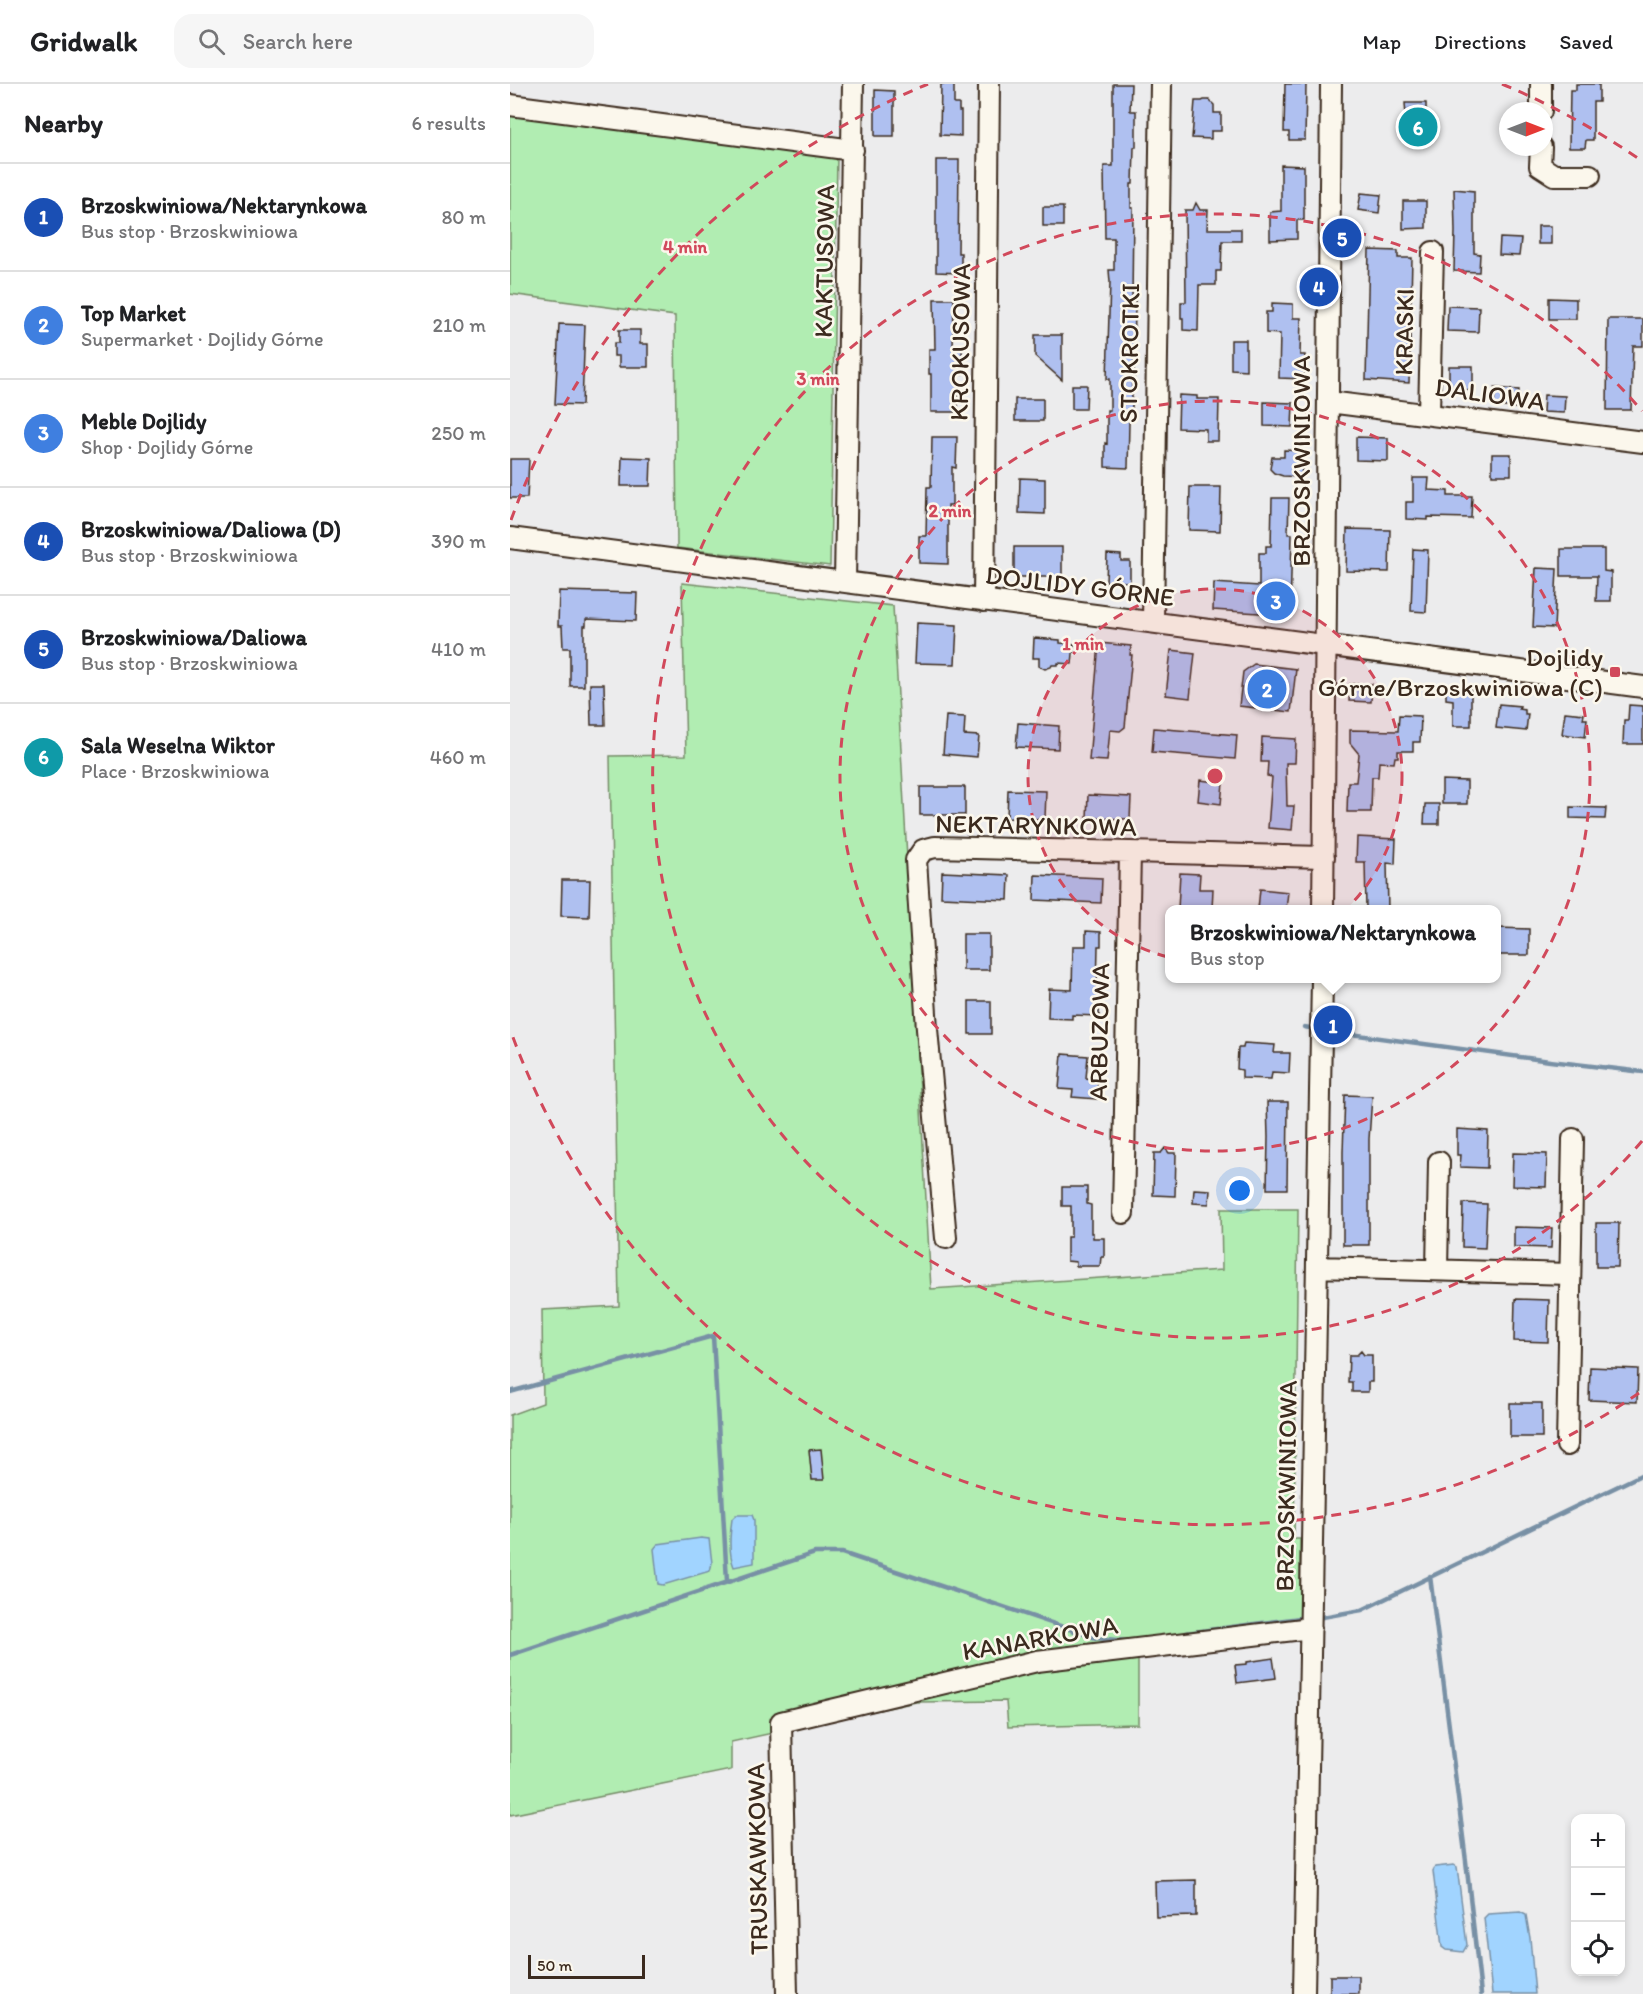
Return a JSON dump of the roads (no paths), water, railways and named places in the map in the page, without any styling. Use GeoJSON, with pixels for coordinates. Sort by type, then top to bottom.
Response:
{"type":"FeatureCollection","features":[{"type":"Feature","properties":{"kind":"street","name":"KAKTUSOWA"},"geometry":{"type":"LineString","coordinates":[[845,582],[853,84]]}},
{"type":"Feature","properties":{"kind":"street","name":"KROKUSOWA"},"geometry":{"type":"LineString","coordinates":[[984,601],[989,84]]}},
{"type":"Feature","properties":{"kind":"street","name":"STOKROTKI"},"geometry":{"type":"LineString","coordinates":[[1152,622],[1161,84]]}},
{"type":"Feature","properties":{"kind":"street","name":"BRZOSKWINIOWA"},"geometry":{"type":"LineString","coordinates":[[1323,905],[1331,84]]}},
{"type":"Feature","properties":{"kind":"street"},"geometry":{"type":"LineString","coordinates":[[1541,84],[1541,102]]}},
{"type":"Feature","properties":{"kind":"street"},"geometry":{"type":"LineString","coordinates":[[510,105],[853,150]]}},
{"type":"Feature","properties":{"kind":"street"},"geometry":{"type":"LineString","coordinates":[[1540,156],[1540,166],[1554,175],[1590,174]]}},
{"type":"Feature","properties":{"kind":"street","name":"KRASKI"},"geometry":{"type":"LineString","coordinates":[[1429,413],[1434,252]]}},
{"type":"Feature","properties":{"kind":"street","name":"DALIOWA"},"geometry":{"type":"LineString","coordinates":[[1329,402],[1643,441]]}},
{"type":"Feature","properties":{"kind":"street","name":"DOJLIDY GÓRNE"},"geometry":{"type":"LineString","coordinates":[[510,538],[1643,687]]}},
{"type":"Feature","properties":{"kind":"street","name":"NEKTARYNKOWA"},"geometry":{"type":"LineString","coordinates":[[946,1238],[927,1029],[916,860],[923,850],[935,847],[1324,857]]}},
{"type":"Feature","properties":{"kind":"street","name":"ARBUZOWA"},"geometry":{"type":"LineString","coordinates":[[1123,1213],[1130,852]]}},
{"type":"Feature","properties":{"kind":"street","name":"BRZOSKWINIOWA"},"geometry":{"type":"LineString","coordinates":[[1304,1994],[1322,983]]}},
{"type":"Feature","properties":{"kind":"street"},"geometry":{"type":"LineString","coordinates":[[1567,1445],[1573,1139]]}},
{"type":"Feature","properties":{"kind":"street"},"geometry":{"type":"LineString","coordinates":[[1437,1270],[1439,1162]]}},
{"type":"Feature","properties":{"kind":"street"},"geometry":{"type":"LineString","coordinates":[[1317,1267],[1570,1274]]}},
{"type":"Feature","properties":{"kind":"street","name":"KANARKOWA"},"geometry":{"type":"LineString","coordinates":[[781,1722],[1037,1661],[1311,1628]]}},
{"type":"Feature","properties":{"kind":"street","name":"TRUSKAWKOWA"},"geometry":{"type":"LineString","coordinates":[[781,1722],[787,1994]]}},
{"type":"Feature","properties":{"kind":"water"},"geometry":{"type":"Polygon","coordinates":[[[736,1515],[752,1515],[754,1520],[754,1563],[734,1567],[730,1537],[732,1519],[736,1515]]]}},
{"type":"Feature","properties":{"kind":"water"},"geometry":{"type":"Polygon","coordinates":[[[709,1539],[712,1563],[710,1571],[663,1585],[658,1584],[654,1549],[658,1544],[709,1539]]]}},
{"type":"Feature","properties":{"kind":"water"},"geometry":{"type":"Polygon","coordinates":[[[1454,1865],[1457,1867],[1467,1945],[1463,1952],[1446,1950],[1442,1947],[1433,1871],[1435,1867],[1454,1865]]]}},
{"type":"Feature","properties":{"kind":"water"},"geometry":{"type":"Polygon","coordinates":[[[1520,1912],[1526,1915],[1535,1994],[1492,1994],[1484,1918],[1488,1914],[1520,1912]]]}},
{"type":"Feature","properties":{"kind":"waterway"},"geometry":{"type":"LineString","coordinates":[[1304,1027],[1310,1028]]}},
{"type":"Feature","properties":{"kind":"waterway"},"geometry":{"type":"LineString","coordinates":[[1336,1032],[1643,1072]]}},
{"type":"Feature","properties":{"kind":"waterway"},"geometry":{"type":"LineString","coordinates":[[510,1392],[713,1336],[727,1581]]}},
{"type":"Feature","properties":{"kind":"waterway"},"geometry":{"type":"LineString","coordinates":[[1317,1618],[1362,1610],[1643,1474]]}},
{"type":"Feature","properties":{"kind":"waterway"},"geometry":{"type":"LineString","coordinates":[[510,1655],[815,1553],[842,1553],[1096,1638],[1127,1641]]}},
{"type":"Feature","properties":{"kind":"waterway"},"geometry":{"type":"LineString","coordinates":[[1430,1576],[1481,1994]]}},
{"type":"Feature","properties":{"kind":"waterway"},"geometry":{"type":"LineString","coordinates":[[1186,1633],[1300,1618]]}},
{"type":"Feature","properties":{"kind":"place","name":"Sala Weselna Wiktor"},"geometry":{"type":"Point","coordinates":[1418,127]}},
{"type":"Feature","properties":{"kind":"place","name":"Brzoskwiniowa/Daliowa"},"geometry":{"type":"Point","coordinates":[1342,238]}},
{"type":"Feature","properties":{"kind":"place","name":"Brzoskwiniowa/Daliowa (D)"},"geometry":{"type":"Point","coordinates":[1319,287]}},
{"type":"Feature","properties":{"kind":"place","name":"Meble Dojlidy"},"geometry":{"type":"Point","coordinates":[1276,601]}},
{"type":"Feature","properties":{"kind":"place","name":"Dojlidy Górne/Brzoskwiniowa (C)"},"geometry":{"type":"Point","coordinates":[1615,672]}},
{"type":"Feature","properties":{"kind":"place","name":"Top Market"},"geometry":{"type":"Point","coordinates":[1267,689]}},
{"type":"Feature","properties":{"kind":"place","name":"Brzoskwiniowa/Nektarynkowa"},"geometry":{"type":"Point","coordinates":[1333,1025]}}]}
